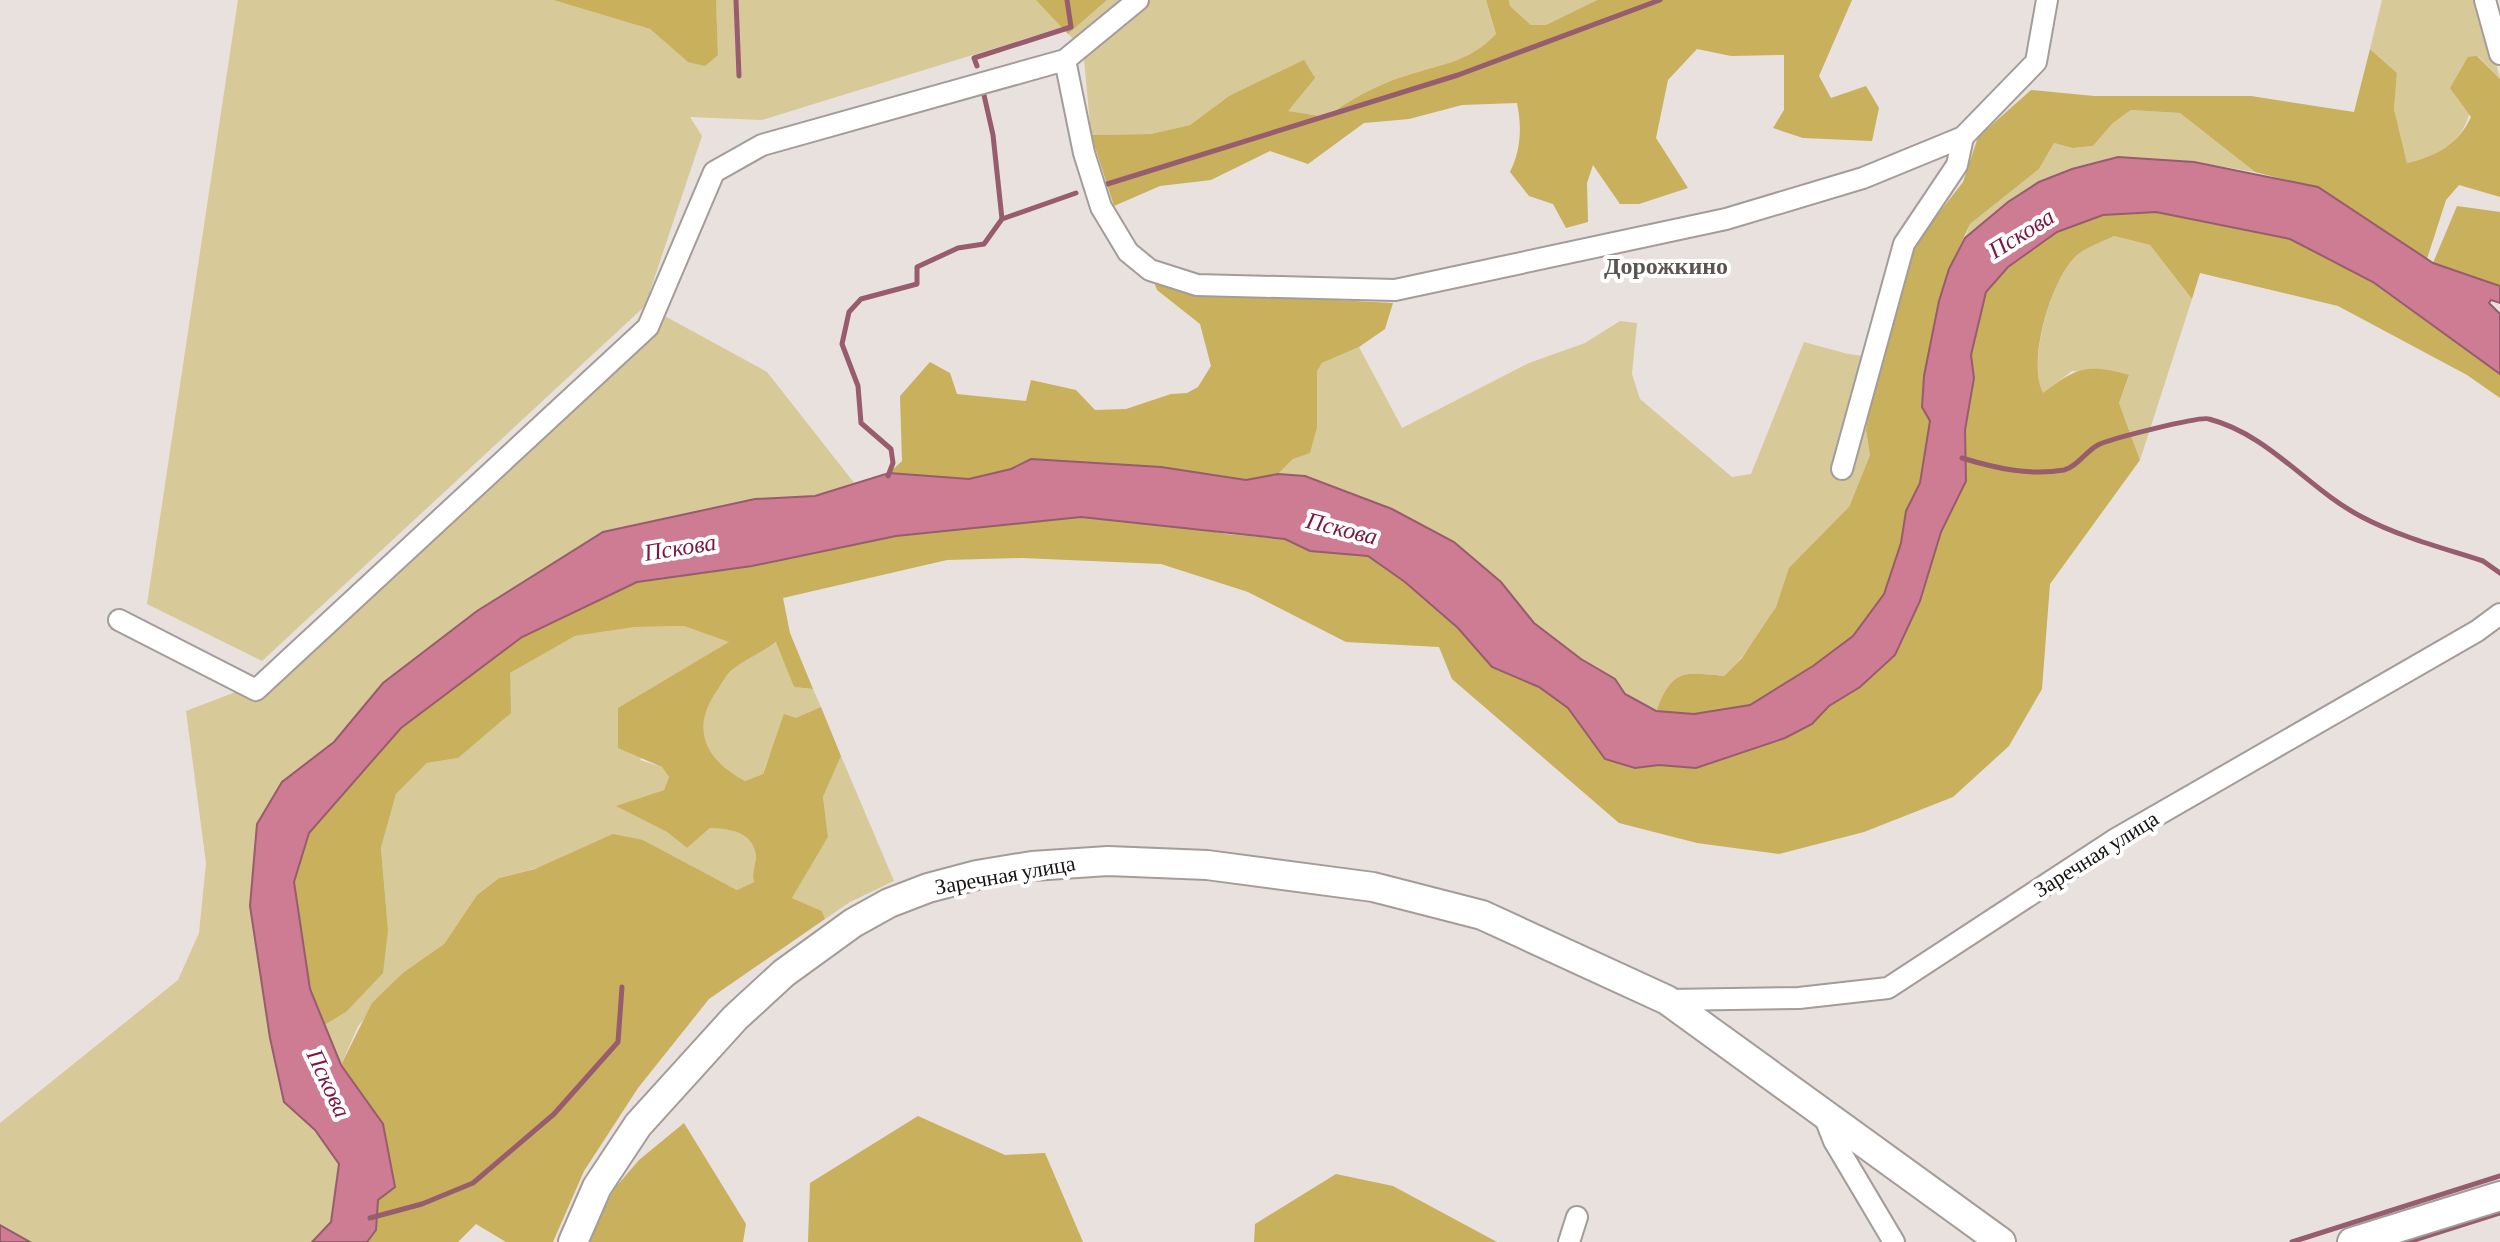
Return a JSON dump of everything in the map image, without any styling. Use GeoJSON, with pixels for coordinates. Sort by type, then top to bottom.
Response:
{"type":"FeatureCollection","features":[{"type":"Feature","properties":{"kind":"street"},"geometry":{"type":"LineString","coordinates":[[119,620],[256,690],[648,327],[714,172],[762,145],[1065,60],[1138,0]]}},
{"type":"Feature","properties":{"kind":"street"},"geometry":{"type":"LineString","coordinates":[[1065,60],[1084,153],[1101,207],[1128,252],[1150,270],[1197,285],[1395,290],[1726,219],[1863,178],[1963,137],[2036,62],[2047,0]]}},
{"type":"Feature","properties":{"kind":"street"},"geometry":{"type":"LineString","coordinates":[[2485,0],[2500,54]]}},
{"type":"Feature","properties":{"kind":"street"},"geometry":{"type":"LineString","coordinates":[[1842,469],[1904,244],[1957,165],[1963,137]]}},
{"type":"Feature","properties":{"kind":"street","name":"Заречная улица"},"geometry":{"type":"LineString","coordinates":[[1667,1000],[1799,998],[1888,988],[2114,840],[2477,631],[2500,614]]}},
{"type":"Feature","properties":{"kind":"street","name":"Заречная улица"},"geometry":{"type":"LineString","coordinates":[[573,1242],[597,1187],[638,1125],[735,1018],[784,973],[867,913],[928,888],[977,875],[1032,866],[1108,861],[1207,865],[1373,887],[1482,915],[1667,1000],[2001,1242]]}},
{"type":"Feature","properties":{"kind":"street"},"geometry":{"type":"LineString","coordinates":[[1823,1113],[1834,1141],[1894,1242]]}},
{"type":"Feature","properties":{"kind":"street"},"geometry":{"type":"LineString","coordinates":[[2352,1242],[2500,1196]]}},
{"type":"Feature","properties":{"kind":"street"},"geometry":{"type":"LineString","coordinates":[[1569,1242],[1577,1217]]}},
{"type":"Feature","properties":{"kind":"shaded area"},"geometry":{"type":"Polygon","coordinates":[[[238,0],[553,0],[650,29],[688,62],[718,55],[716,0],[1036,0],[1063,27],[762,120],[690,117],[702,136],[645,306],[262,661],[147,604],[238,0]]]}},
{"type":"Feature","properties":{"kind":"shaded area"},"geometry":{"type":"Polygon","coordinates":[[[553,0],[716,0],[718,55],[705,66],[688,62],[650,29],[553,0]]]}},
{"type":"Feature","properties":{"kind":"shaded area"},"geometry":{"type":"Polygon","coordinates":[[[1036,0],[1107,0],[1068,34],[1036,0]]]}},
{"type":"Feature","properties":{"kind":"shaded area"},"geometry":{"type":"Polygon","coordinates":[[[1107,0],[1486,0],[1496,34],[1463,58],[1382,85],[1326,117],[1287,111],[1263,82],[1229,96],[1190,125],[1151,134],[1091,135],[1083,48],[1068,34],[1107,0]]]}},
{"type":"Feature","properties":{"kind":"shaded area"},"geometry":{"type":"Polygon","coordinates":[[[1486,0],[1509,0],[1510,6],[1531,25],[1546,25],[1597,0],[1852,0],[1819,76],[1831,98],[1866,86],[1879,108],[1872,141],[1803,138],[1773,128],[1784,110],[1784,55],[1731,56],[1697,49],[1668,80],[1656,138],[1688,188],[1639,204],[1620,204],[1593,165],[1587,183],[1588,222],[1566,228],[1553,204],[1529,196],[1510,172],[1520,138],[1517,103],[1462,105],[1409,119],[1364,123],[1308,164],[1270,151],[1211,180],[1160,186],[1114,206],[1091,135],[1151,134],[1190,125],[1229,96],[1304,60],[1315,78],[1288,111],[1326,117],[1382,85],[1452,62],[1485,44],[1496,34],[1486,0]]]}},
{"type":"Feature","properties":{"kind":"shaded area"},"geometry":{"type":"Polygon","coordinates":[[[1509,0],[1597,0],[1546,25],[1531,25],[1510,6],[1509,0]]]}},
{"type":"Feature","properties":{"kind":"shaded area"},"geometry":{"type":"Polygon","coordinates":[[[2382,0],[2480,0],[2500,79],[2478,56],[2465,126],[2445,148],[2407,163],[2394,109],[2397,73],[2370,49],[2382,0]]]}},
{"type":"Feature","properties":{"kind":"shaded area"},"geometry":{"type":"Polygon","coordinates":[[[2370,49],[2397,73],[2394,109],[2407,163],[2445,148],[2466,127],[2471,117],[2450,88],[2468,57],[2477,56],[2500,79],[2500,197],[2459,185],[2446,200],[2427,259],[2318,188],[2255,172],[2180,113],[2131,110],[2113,123],[2093,146],[2072,148],[2054,143],[2039,169],[1970,224],[1949,269],[1924,376],[1922,407],[1930,421],[1920,483],[1906,511],[1901,543],[1884,594],[1853,636],[1813,666],[1750,705],[1694,715],[1656,712],[1667,688],[1680,676],[1724,676],[1742,658],[1776,607],[1789,568],[1849,507],[1870,455],[1866,430],[1879,358],[1913,246],[1963,182],[1978,137],[2031,90],[2094,96],[2251,96],[2354,112],[2370,49]]]}},
{"type":"Feature","properties":{"kind":"shaded area"},"geometry":{"type":"Polygon","coordinates":[[[2131,110],[2180,113],[2255,172],[2194,162],[2118,157],[1965,238],[1970,224],[2039,169],[2054,143],[2072,148],[2093,146],[2113,123],[2131,110]]]}},
{"type":"Feature","properties":{"kind":"shaded area"},"geometry":{"type":"Polygon","coordinates":[[[2457,206],[2500,212],[2500,286],[2433,263],[2457,206]]]}},
{"type":"Feature","properties":{"kind":"shaded area"},"geometry":{"type":"Polygon","coordinates":[[[2156,212],[2290,239],[2373,282],[2500,374],[2500,398],[2467,375],[2338,306],[2200,273],[2192,299],[2150,245],[2114,236],[2079,254],[2057,284],[2044,323],[2038,362],[2043,393],[2064,378],[2083,370],[2102,369],[2129,375],[2119,403],[2140,460],[2050,584],[2042,689],[2009,746],[1953,797],[1864,832],[1779,854],[1697,843],[1619,823],[1452,679],[1439,647],[1346,642],[1248,592],[1161,564],[1022,558],[947,560],[783,598],[790,633],[813,689],[794,687],[776,642],[728,674],[707,709],[704,734],[713,755],[745,781],[763,774],[784,714],[796,718],[821,707],[841,756],[823,797],[828,837],[792,898],[822,911],[825,919],[709,999],[638,1088],[584,1171],[553,1242],[506,1242],[476,1224],[458,1242],[367,1242],[376,1230],[378,1200],[394,1187],[383,1124],[341,1065],[372,1003],[404,972],[444,944],[477,895],[499,878],[535,869],[613,834],[643,840],[737,890],[754,882],[756,856],[745,836],[710,828],[687,848],[667,832],[616,806],[664,790],[669,777],[662,767],[618,748],[618,708],[729,642],[684,626],[635,627],[575,636],[510,673],[511,713],[458,758],[427,763],[396,794],[381,848],[388,930],[383,973],[346,1012],[323,1026],[310,989],[294,882],[309,833],[401,728],[522,637],[637,582],[752,566],[896,536],[1081,517],[1173,524],[1226,534],[1285,539],[1310,551],[1368,556],[1405,582],[1458,628],[1492,667],[1539,687],[1568,708],[1605,759],[1635,768],[1659,765],[1696,768],[1811,724],[1829,706],[1860,687],[1895,655],[1920,601],[1941,532],[1966,481],[1965,430],[1974,378],[1971,355],[1986,291],[2008,267],[2057,232],[2103,215],[2156,212]]]}},
{"type":"Feature","properties":{"kind":"shaded area"},"geometry":{"type":"Polygon","coordinates":[[[2114,236],[2150,245],[2192,299],[2140,460],[2119,403],[2129,376],[2072,371],[2042,394],[2039,379],[2040,342],[2057,285],[2075,257],[2114,236]]]}},
{"type":"Feature","properties":{"kind":"shaded area"},"geometry":{"type":"Polygon","coordinates":[[[1154,282],[1195,293],[1393,303],[1385,329],[1359,347],[1322,363],[1317,371],[1317,427],[1310,453],[1293,459],[1278,474],[1246,480],[1161,467],[1031,459],[1011,469],[969,479],[889,473],[902,461],[900,396],[930,362],[950,373],[957,394],[1026,401],[1031,380],[1076,390],[1095,410],[1126,409],[1171,394],[1187,393],[1198,387],[1211,366],[1200,324],[1157,290],[1154,282]]]}},
{"type":"Feature","properties":{"kind":"shaded area"},"geometry":{"type":"Polygon","coordinates":[[[652,309],[767,372],[855,484],[815,496],[755,499],[603,532],[477,611],[383,683],[334,742],[282,782],[250,906],[270,1038],[285,1102],[315,1130],[339,1164],[331,1223],[312,1242],[30,1242],[0,1225],[0,1123],[178,980],[199,933],[206,863],[186,711],[267,680],[652,309]]]}},
{"type":"Feature","properties":{"kind":"shaded area"},"geometry":{"type":"Polygon","coordinates":[[[1620,321],[1637,323],[1632,374],[1640,399],[1732,477],[1751,474],[1804,342],[1848,354],[1879,358],[1866,430],[1870,455],[1849,507],[1781,593],[1765,627],[1733,667],[1724,676],[1680,676],[1667,688],[1656,712],[1625,694],[1615,679],[1581,659],[1534,623],[1501,582],[1305,476],[1278,474],[1293,459],[1316,371],[1322,363],[1359,347],[1402,428],[1529,363],[1585,343],[1620,321]]]}},
{"type":"Feature","properties":{"kind":"shaded area"},"geometry":{"type":"Polygon","coordinates":[[[684,626],[730,642],[703,660],[640,760],[662,767],[669,777],[664,790],[617,806],[667,832],[687,848],[710,828],[745,836],[756,856],[754,882],[737,890],[643,840],[499,878],[477,895],[444,944],[404,972],[358,1026],[341,1065],[323,1026],[346,1012],[388,930],[381,848],[396,794],[427,763],[458,758],[510,673],[575,636],[635,627],[684,626]]]}},
{"type":"Feature","properties":{"kind":"shaded area"},"geometry":{"type":"Polygon","coordinates":[[[777,642],[794,687],[813,689],[821,707],[800,719],[777,742],[763,774],[745,781],[728,770],[707,746],[703,718],[708,703],[730,672],[777,642]]]}},
{"type":"Feature","properties":{"kind":"shaded area"},"geometry":{"type":"Polygon","coordinates":[[[841,756],[894,881],[850,902],[825,919],[822,911],[792,898],[828,837],[823,797],[841,756]]]}},
{"type":"Feature","properties":{"kind":"shaded area"},"geometry":{"type":"Polygon","coordinates":[[[918,1116],[1005,1155],[1045,1153],[1083,1242],[808,1242],[810,1183],[918,1116]]]}},
{"type":"Feature","properties":{"kind":"shaded area"},"geometry":{"type":"Polygon","coordinates":[[[684,1123],[746,1224],[743,1242],[588,1242],[614,1189],[639,1160],[684,1123]]]}},
{"type":"Feature","properties":{"kind":"shaded area"},"geometry":{"type":"Polygon","coordinates":[[[1336,1174],[1393,1186],[1497,1242],[1254,1242],[1255,1224],[1336,1174]]]}},
{"type":"Feature","properties":{"kind":"water","name":"Пскова"},"geometry":{"type":"Polygon","coordinates":[[[2118,157],[2194,162],[2318,187],[2433,263],[2500,286],[2500,303],[2491,300],[2489,303],[2500,314],[2500,374],[2373,282],[2290,239],[2156,212],[2103,215],[2057,232],[2008,267],[1986,292],[1971,355],[1974,378],[1965,430],[1966,481],[1941,532],[1920,601],[1895,655],[1860,687],[1829,706],[1812,724],[1785,738],[1696,768],[1659,765],[1635,768],[1605,759],[1568,708],[1539,687],[1492,667],[1458,628],[1405,582],[1368,556],[1310,551],[1285,539],[1081,517],[896,536],[752,566],[637,582],[522,637],[401,728],[309,833],[294,882],[310,989],[341,1065],[383,1124],[395,1187],[378,1200],[376,1230],[367,1242],[312,1242],[331,1222],[339,1164],[315,1130],[284,1102],[270,1038],[250,906],[257,824],[282,782],[334,742],[383,683],[477,611],[603,532],[755,499],[815,496],[889,473],[969,479],[1011,469],[1031,459],[1161,467],[1246,480],[1278,474],[1305,476],[1392,509],[1454,542],[1501,582],[1534,623],[1581,659],[1615,679],[1625,694],[1656,711],[1694,714],[1750,705],[1813,666],[1853,636],[1884,594],[1901,543],[1906,511],[1920,483],[1930,421],[1922,407],[1924,376],[1939,301],[1949,269],[1965,238],[2008,202],[2039,182],[2072,169],[2118,157]]]}},
{"type":"Feature","properties":{"kind":"water"},"geometry":{"type":"Polygon","coordinates":[[[0,1225],[30,1242],[0,1242],[0,1225]]]}},
{"type":"Feature","properties":{"kind":"waterway"},"geometry":{"type":"LineString","coordinates":[[736,0],[739,76]]}},
{"type":"Feature","properties":{"kind":"waterway"},"geometry":{"type":"LineString","coordinates":[[977,66],[974,58],[1071,27],[1067,0]]}},
{"type":"Feature","properties":{"kind":"waterway"},"geometry":{"type":"LineString","coordinates":[[1104,185],[1458,75],[1660,0]]}},
{"type":"Feature","properties":{"kind":"waterway"},"geometry":{"type":"LineString","coordinates":[[888,476],[893,463],[891,449],[861,423],[858,386],[842,344],[849,312],[861,299],[917,284],[917,267],[958,248],[984,244],[1002,219],[993,135],[984,95]]}},
{"type":"Feature","properties":{"kind":"waterway"},"geometry":{"type":"LineString","coordinates":[[1002,219],[1076,193]]}},
{"type":"Feature","properties":{"kind":"waterway"},"geometry":{"type":"LineString","coordinates":[[1962,458],[2012,470],[2064,470],[2106,442],[2173,424],[2209,419],[2251,437],[2362,517],[2406,536],[2483,561],[2500,573]]}},
{"type":"Feature","properties":{"kind":"waterway"},"geometry":{"type":"LineString","coordinates":[[370,1218],[422,1204],[473,1183],[554,1114],[618,1042],[622,987]]}},
{"type":"Feature","properties":{"kind":"waterway"},"geometry":{"type":"LineString","coordinates":[[2292,1242],[2500,1176]]}},
{"type":"Feature","properties":{"kind":"waterway"},"geometry":{"type":"LineString","coordinates":[[2408,1242],[2500,1213]]}},
{"type":"Feature","properties":{"kind":"district","name":"Дорожкино"},"geometry":{"type":"Point","coordinates":[1666,265]}}]}
